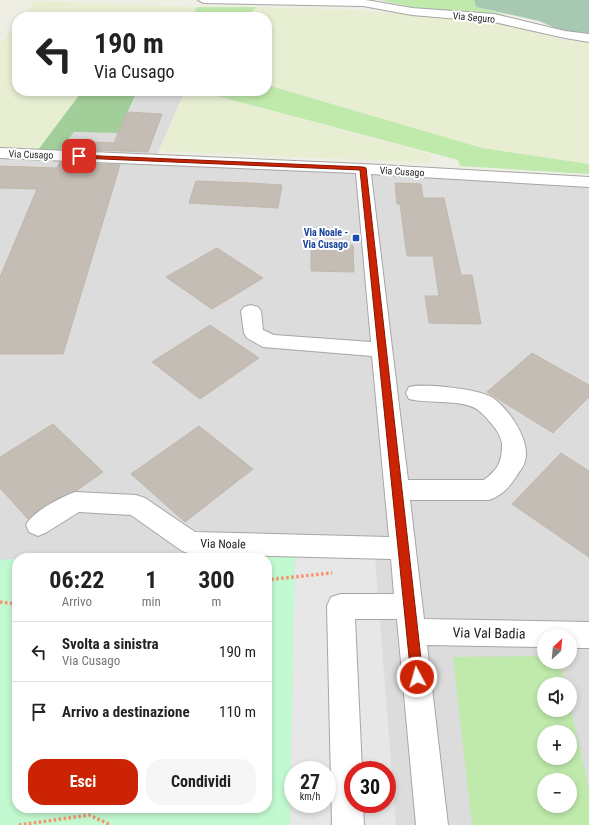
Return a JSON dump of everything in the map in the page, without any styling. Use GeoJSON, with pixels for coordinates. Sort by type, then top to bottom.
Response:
{"type":"FeatureCollection","features":[{"type":"Feature","properties":{"kind":"street","name":"Via Seguro"},"geometry":{"type":"LineString","coordinates":[[204,0],[361,1],[394,10],[507,20],[562,35],[589,38]]}},
{"type":"Feature","properties":{"kind":"street","name":"Via Cusago"},"geometry":{"type":"LineString","coordinates":[[0,153],[363,168],[589,182]]}},
{"type":"Feature","properties":{"kind":"street"},"geometry":{"type":"LineString","coordinates":[[363,168],[432,825]]}},
{"type":"Feature","properties":{"kind":"street"},"geometry":{"type":"LineString","coordinates":[[251,311],[254,333],[270,342],[382,350]]}},
{"type":"Feature","properties":{"kind":"street"},"geometry":{"type":"LineString","coordinates":[[397,490],[489,490],[502,479],[514,460],[513,441],[503,421],[485,403],[459,396],[417,393]]}},
{"type":"Feature","properties":{"kind":"street","name":"Via Noale"},"geometry":{"type":"LineString","coordinates":[[38,524],[75,502],[136,505],[191,543],[403,548]]}},
{"type":"Feature","properties":{"kind":"street","name":"Via Val Badia"},"geometry":{"type":"LineString","coordinates":[[348,825],[341,606],[411,620],[589,635]]}},
{"type":"Feature","properties":{"kind":"path"},"geometry":{"type":"LineString","coordinates":[[272,580],[336,573]]}},
{"type":"Feature","properties":{"kind":"path"},"geometry":{"type":"LineString","coordinates":[[0,602],[12,603]]}},
{"type":"Feature","properties":{"kind":"path"},"geometry":{"type":"LineString","coordinates":[[20,825],[89,815],[111,825]]}},
{"type":"Feature","properties":{"kind":"shaded area"},"geometry":{"type":"Polygon","coordinates":[[[136,96],[183,96],[155,159],[56,155],[74,132],[118,133],[136,96]]]}},
{"type":"Feature","properties":{"kind":"shaded area"},"geometry":{"type":"Polygon","coordinates":[[[0,156],[359,170],[589,185],[589,825],[0,825],[0,156]]]}},
{"type":"Feature","properties":{"kind":"shaded area"},"geometry":{"type":"Polygon","coordinates":[[[295,556],[375,558],[391,761],[344,761],[344,813],[395,813],[396,825],[290,825],[290,813],[336,813],[336,761],[291,761],[295,556]]]}},
{"type":"Feature","properties":{"kind":"green space"},"geometry":{"type":"Polygon","coordinates":[[[379,0],[474,0],[476,7],[508,15],[412,7],[379,0]]]}},
{"type":"Feature","properties":{"kind":"green space"},"geometry":{"type":"Polygon","coordinates":[[[474,0],[589,0],[589,33],[565,32],[539,21],[476,7],[474,0]]]}},
{"type":"Feature","properties":{"kind":"green space"},"geometry":{"type":"Polygon","coordinates":[[[35,1],[197,7],[194,12],[26,12],[35,1]]]}},
{"type":"Feature","properties":{"kind":"green space"},"geometry":{"type":"Polygon","coordinates":[[[197,7],[256,7],[252,12],[194,12],[197,7]]]}},
{"type":"Feature","properties":{"kind":"green space"},"geometry":{"type":"Polygon","coordinates":[[[256,7],[355,10],[506,23],[563,40],[589,43],[589,164],[482,148],[272,86],[272,12],[252,12],[256,7]]]}},
{"type":"Feature","properties":{"kind":"green space"},"geometry":{"type":"Polygon","coordinates":[[[12,29],[12,96],[78,96],[38,150],[0,148],[0,45],[12,29]]]}},
{"type":"Feature","properties":{"kind":"green space"},"geometry":{"type":"Polygon","coordinates":[[[272,86],[482,148],[589,164],[589,174],[460,166],[458,160],[217,96],[272,96],[272,86]]]}},
{"type":"Feature","properties":{"kind":"green space"},"geometry":{"type":"Polygon","coordinates":[[[78,96],[135,96],[118,133],[74,132],[59,151],[38,150],[78,96]]]}},
{"type":"Feature","properties":{"kind":"green space"},"geometry":{"type":"Polygon","coordinates":[[[183,96],[216,96],[431,154],[430,163],[159,151],[183,96]]]}},
{"type":"Feature","properties":{"kind":"green space"},"geometry":{"type":"Polygon","coordinates":[[[272,556],[295,556],[291,761],[284,761],[284,813],[290,813],[290,825],[0,825],[0,560],[12,559],[12,813],[272,813],[272,556]]]}},
{"type":"Feature","properties":{"kind":"green space"},"geometry":{"type":"Polygon","coordinates":[[[537,656],[537,669],[562,669],[563,677],[537,677],[537,717],[573,717],[574,725],[537,725],[537,765],[577,765],[577,737],[589,789],[589,825],[472,825],[453,657],[537,656]]]}},
{"type":"Feature","properties":{"kind":"building"},"geometry":{"type":"Polygon","coordinates":[[[127,112],[162,114],[148,152],[66,149],[70,141],[114,143],[127,112]]]}},
{"type":"Feature","properties":{"kind":"building"},"geometry":{"type":"Polygon","coordinates":[[[60,162],[120,165],[63,354],[0,354],[0,277],[37,189],[0,188],[0,166],[57,168],[60,162]]]}},
{"type":"Feature","properties":{"kind":"building"},"geometry":{"type":"Polygon","coordinates":[[[196,181],[282,185],[278,208],[189,203],[196,181]]]}},
{"type":"Feature","properties":{"kind":"building"},"geometry":{"type":"Polygon","coordinates":[[[395,183],[421,184],[423,198],[444,198],[461,275],[472,275],[481,324],[429,323],[425,296],[439,296],[433,256],[407,256],[400,204],[397,204],[395,183]]]}},
{"type":"Feature","properties":{"kind":"building"},"geometry":{"type":"Polygon","coordinates":[[[311,245],[353,245],[354,272],[311,271],[311,245]]]}},
{"type":"Feature","properties":{"kind":"building"},"geometry":{"type":"Polygon","coordinates":[[[217,248],[263,278],[212,309],[166,277],[217,248]]]}},
{"type":"Feature","properties":{"kind":"building"},"geometry":{"type":"Polygon","coordinates":[[[210,325],[259,358],[200,399],[152,362],[210,325]]]}},
{"type":"Feature","properties":{"kind":"building"},"geometry":{"type":"Polygon","coordinates":[[[532,353],[589,385],[589,397],[553,433],[487,392],[532,353]]]}},
{"type":"Feature","properties":{"kind":"building"},"geometry":{"type":"Polygon","coordinates":[[[53,424],[103,472],[76,491],[47,504],[28,519],[0,488],[0,457],[53,424]]]}},
{"type":"Feature","properties":{"kind":"building"},"geometry":{"type":"Polygon","coordinates":[[[199,426],[253,469],[185,522],[131,474],[199,426]]]}},
{"type":"Feature","properties":{"kind":"building"},"geometry":{"type":"Polygon","coordinates":[[[561,453],[589,471],[589,557],[512,504],[561,453]]]}},
{"type":"Feature","properties":{"kind":"place","name":"Via Noale - Via Cusago"},"geometry":{"type":"Point","coordinates":[356,238]}},
{"type":"Feature","properties":{"kind":"route"},"geometry":{"type":"LineString","coordinates":[[79,156],[363,168],[417,677]]}}]}
